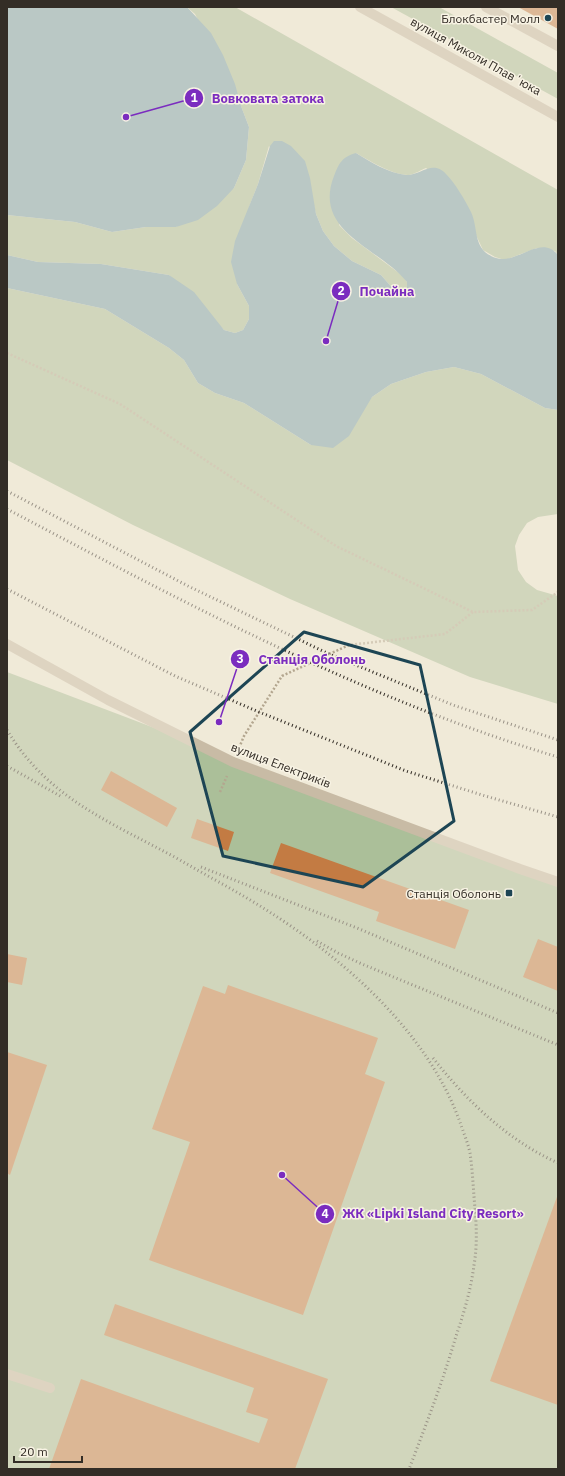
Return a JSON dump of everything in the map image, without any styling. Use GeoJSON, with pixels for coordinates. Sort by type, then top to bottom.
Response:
{"type":"FeatureCollection","features":[{"type":"Feature","properties":{"kind":"street","name":"вулиця Миколи Плавʼюка"},"geometry":{"type":"LineString","coordinates":[[360,7],[558,117]]}},
{"type":"Feature","properties":{"kind":"street"},"geometry":{"type":"LineString","coordinates":[[486,7],[558,46]]}},
{"type":"Feature","properties":{"kind":"street","name":"вулиця Електриків"},"geometry":{"type":"LineString","coordinates":[[7,644],[108,700],[233,762],[558,882]]}},
{"type":"Feature","properties":{"kind":"street"},"geometry":{"type":"LineString","coordinates":[[7,1374],[50,1388]]}},
{"type":"Feature","properties":{"kind":"path"},"geometry":{"type":"LineString","coordinates":[[7,353],[120,404],[336,546],[473,612],[532,610],[558,592]]}},
{"type":"Feature","properties":{"kind":"path"},"geometry":{"type":"LineString","coordinates":[[220,792],[244,736],[282,676],[349,645],[445,634],[473,612]]}},
{"type":"Feature","properties":{"kind":"highlighted area"},"geometry":{"type":"Polygon","coordinates":[[[304,632],[420,665],[454,821],[363,887],[223,856],[190,732],[304,632]]]}},
{"type":"Feature","properties":{"kind":"green space"},"geometry":{"type":"Polygon","coordinates":[[[187,7],[235,7],[558,190],[558,255],[555,251],[537,248],[505,260],[495,257],[483,250],[476,235],[471,214],[462,198],[426,168],[416,173],[403,175],[381,167],[356,153],[339,225],[352,238],[403,276],[407,282],[407,289],[402,293],[395,291],[381,275],[352,261],[334,246],[323,231],[316,214],[312,198],[269,146],[258,184],[249,207],[237,284],[249,306],[249,319],[243,330],[235,333],[224,330],[169,275],[101,264],[38,262],[7,255],[7,215],[75,222],[112,232],[146,227],[176,227],[234,188],[246,160],[249,127],[241,106],[195,14],[187,7]]]}},
{"type":"Feature","properties":{"kind":"green space"},"geometry":{"type":"Polygon","coordinates":[[[391,7],[439,7],[558,73],[558,99],[391,7]]]}},
{"type":"Feature","properties":{"kind":"green space"},"geometry":{"type":"Polygon","coordinates":[[[7,288],[105,309],[169,348],[184,360],[198,383],[215,393],[244,403],[311,445],[391,384],[426,372],[454,367],[481,374],[545,408],[558,410],[558,514],[538,517],[527,523],[519,535],[515,546],[518,570],[526,582],[537,590],[558,596],[558,704],[470,677],[290,599],[133,525],[7,460],[7,288]]]}},
{"type":"Feature","properties":{"kind":"green space"},"geometry":{"type":"Polygon","coordinates":[[[7,672],[558,881],[558,1469],[7,1469],[7,672]]]}},
{"type":"Feature","properties":{"kind":"water"},"geometry":{"type":"Polygon","coordinates":[[[7,7],[187,7],[211,33],[223,55],[235,84],[249,127],[246,160],[234,188],[217,206],[198,220],[176,227],[146,227],[112,232],[75,222],[7,215],[7,7]]]}},
{"type":"Feature","properties":{"kind":"water"},"geometry":{"type":"Polygon","coordinates":[[[274,141],[282,141],[291,146],[305,161],[310,178],[316,214],[323,231],[334,246],[352,261],[381,275],[395,291],[402,293],[407,289],[407,282],[395,270],[352,237],[340,225],[332,211],[330,195],[336,171],[339,164],[347,156],[356,153],[380,167],[399,174],[411,175],[431,168],[441,170],[453,182],[466,202],[471,212],[480,244],[483,250],[488,254],[496,258],[504,259],[536,248],[544,247],[551,249],[558,255],[558,410],[545,408],[481,374],[454,367],[426,372],[391,384],[372,397],[349,436],[333,448],[311,445],[244,403],[215,393],[198,383],[184,360],[169,348],[105,309],[7,288],[7,255],[38,262],[101,264],[169,275],[194,292],[224,330],[235,333],[243,330],[249,319],[249,306],[237,284],[231,262],[235,241],[258,184],[270,146],[274,141]]]}},
{"type":"Feature","properties":{"kind":"building","name":"Блокбастер Молл"},"geometry":{"type":"Polygon","coordinates":[[[518,7],[558,7],[558,29],[518,7]]]}},
{"type":"Feature","properties":{"kind":"building"},"geometry":{"type":"Polygon","coordinates":[[[111,771],[177,808],[167,827],[101,790],[111,771]]]}},
{"type":"Feature","properties":{"kind":"building"},"geometry":{"type":"Polygon","coordinates":[[[197,819],[234,832],[228,851],[191,838],[197,819]]]}},
{"type":"Feature","properties":{"kind":"building"},"geometry":{"type":"Polygon","coordinates":[[[281,843],[469,910],[455,949],[376,921],[379,912],[270,873],[281,843]]]}},
{"type":"Feature","properties":{"kind":"building"},"geometry":{"type":"Polygon","coordinates":[[[538,939],[558,947],[558,991],[523,977],[538,939]]]}},
{"type":"Feature","properties":{"kind":"building"},"geometry":{"type":"Polygon","coordinates":[[[7,954],[27,958],[22,985],[7,982],[7,954]]]}},
{"type":"Feature","properties":{"kind":"building"},"geometry":{"type":"Polygon","coordinates":[[[228,985],[378,1038],[365,1074],[385,1082],[303,1315],[149,1260],[190,1142],[152,1129],[203,986],[225,994],[228,985]]]}},
{"type":"Feature","properties":{"kind":"building"},"geometry":{"type":"Polygon","coordinates":[[[7,1052],[47,1065],[10,1175],[7,1173],[7,1052]]]}},
{"type":"Feature","properties":{"kind":"building"},"geometry":{"type":"Polygon","coordinates":[[[558,1194],[558,1405],[490,1381],[558,1194]]]}},
{"type":"Feature","properties":{"kind":"building"},"geometry":{"type":"Polygon","coordinates":[[[115,1304],[328,1379],[295,1469],[49,1469],[81,1379],[259,1443],[268,1419],[246,1412],[254,1388],[104,1335],[115,1304]]]}},
{"type":"Feature","properties":{"kind":"railway"},"geometry":{"type":"LineString","coordinates":[[7,491],[188,586],[329,654],[453,705],[558,740]]}},
{"type":"Feature","properties":{"kind":"railway"},"geometry":{"type":"LineString","coordinates":[[7,509],[208,613],[345,678],[486,734],[558,757]]}},
{"type":"Feature","properties":{"kind":"railway"},"geometry":{"type":"LineString","coordinates":[[7,589],[175,676],[259,712],[406,771],[558,817]]}},
{"type":"Feature","properties":{"kind":"railway"},"geometry":{"type":"LineString","coordinates":[[7,730],[24,754],[42,775],[84,807],[247,898],[298,931],[327,953],[356,977],[407,1031],[429,1061],[447,1092],[461,1125],[470,1153],[476,1222],[475,1256],[471,1283],[462,1319],[440,1386],[409,1469]]}},
{"type":"Feature","properties":{"kind":"railway"},"geometry":{"type":"LineString","coordinates":[[7,766],[62,797]]}},
{"type":"Feature","properties":{"kind":"railway"},"geometry":{"type":"LineString","coordinates":[[201,867],[357,928],[558,1013]]}},
{"type":"Feature","properties":{"kind":"railway"},"geometry":{"type":"LineString","coordinates":[[317,941],[362,964],[558,1045]]}},
{"type":"Feature","properties":{"kind":"railway"},"geometry":{"type":"LineString","coordinates":[[433,1058],[446,1074],[489,1118],[522,1143],[539,1154],[558,1163]]}},
{"type":"Feature","properties":{"kind":"place","name":"Блокбастер Молл"},"geometry":{"type":"Point","coordinates":[548,18]}},
{"type":"Feature","properties":{"kind":"place","name":"Вовковата затока"},"geometry":{"type":"Point","coordinates":[126,117]}},
{"type":"Feature","properties":{"kind":"place","name":"Почайна"},"geometry":{"type":"Point","coordinates":[326,341]}},
{"type":"Feature","properties":{"kind":"place","name":"Станція Оболонь"},"geometry":{"type":"Point","coordinates":[219,722]}},
{"type":"Feature","properties":{"kind":"place","name":"Cтанція Оболонь"},"geometry":{"type":"Point","coordinates":[509,893]}},
{"type":"Feature","properties":{"kind":"place","name":"ЖК «Lipki Island City Resort»"},"geometry":{"type":"Point","coordinates":[282,1175]}}]}
